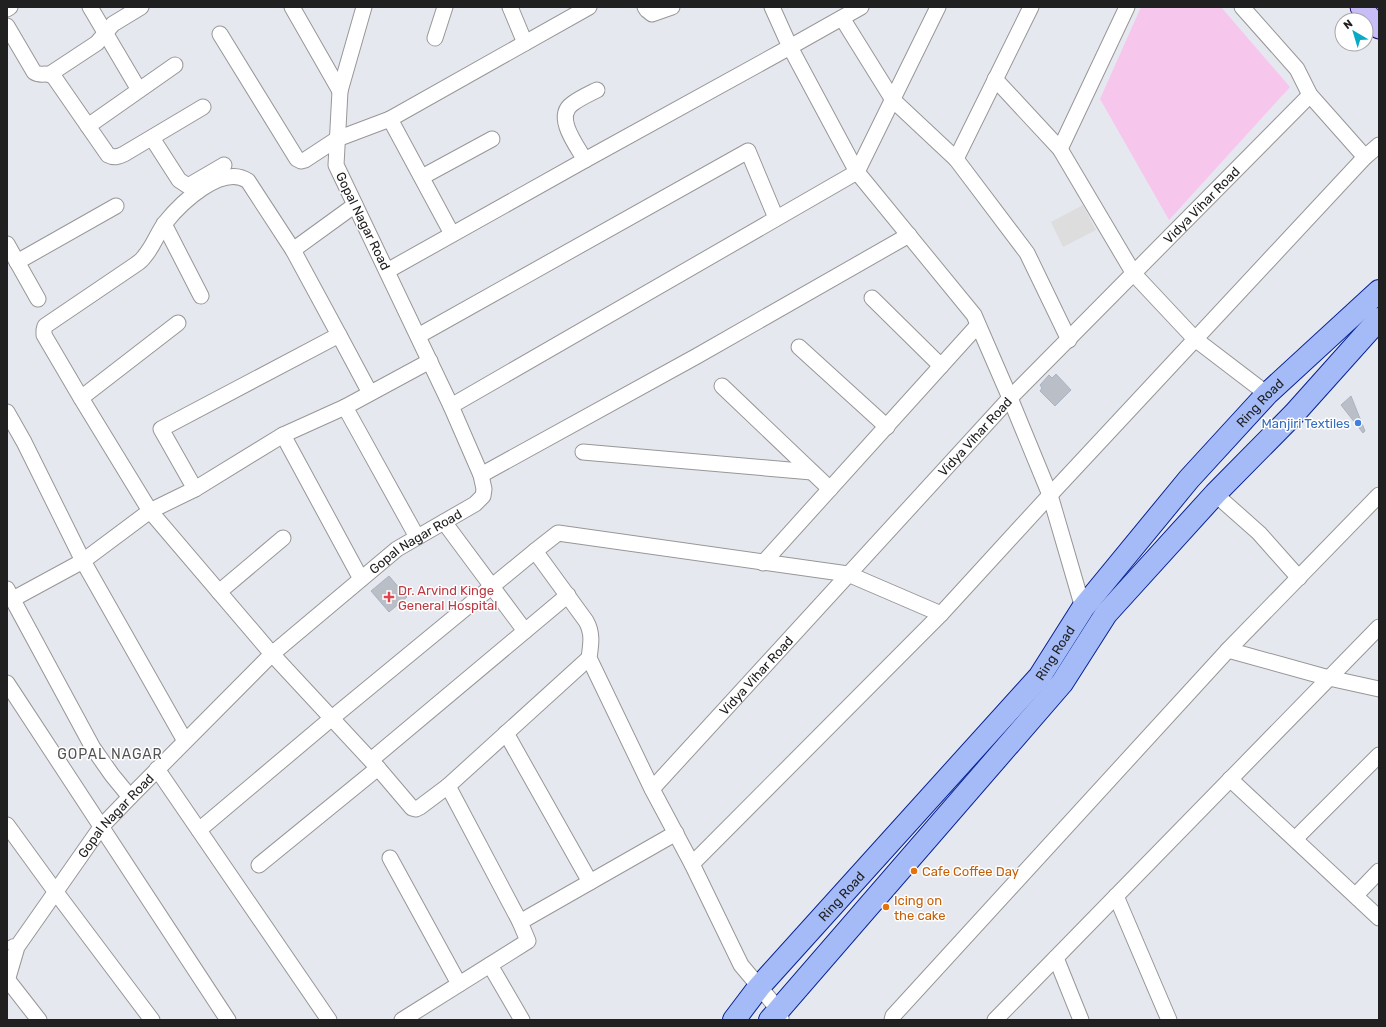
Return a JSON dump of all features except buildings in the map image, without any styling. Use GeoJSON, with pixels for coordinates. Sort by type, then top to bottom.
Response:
{"type":"FeatureCollection","features":[{"type":"Feature","properties":{"kind":"main road"},"geometry":{"type":"LineString","coordinates":[[1361,7],[1379,28]]}},
{"type":"Feature","properties":{"kind":"main road","name":"Ring Road"},"geometry":{"type":"LineString","coordinates":[[734,1020],[759,987],[1040,676],[1083,608],[1189,479],[1267,394],[1379,291]]}},
{"type":"Feature","properties":{"kind":"main road","name":"Ring Road"},"geometry":{"type":"LineString","coordinates":[[777,1016],[1062,683],[1106,614],[1215,494],[1294,414],[1379,319]]}},
{"type":"Feature","properties":{"kind":"street"},"geometry":{"type":"LineString","coordinates":[[90,7],[139,90]]}},
{"type":"Feature","properties":{"kind":"street"},"geometry":{"type":"LineString","coordinates":[[50,74],[97,43],[113,24],[141,7]]}},
{"type":"Feature","properties":{"kind":"street"},"geometry":{"type":"LineString","coordinates":[[292,7],[340,91]]}},
{"type":"Feature","properties":{"kind":"street","name":"Gopal Nagar Road"},"geometry":{"type":"LineString","coordinates":[[7,980],[11,944],[55,891],[101,827],[157,769],[272,654],[361,579],[397,549],[475,504],[483,496],[484,489],[481,475],[451,406],[336,165],[340,91],[364,7]]}},
{"type":"Feature","properties":{"kind":"street"},"geometry":{"type":"LineString","coordinates":[[435,38],[445,7]]}},
{"type":"Feature","properties":{"kind":"street"},"geometry":{"type":"LineString","coordinates":[[510,7],[525,43]]}},
{"type":"Feature","properties":{"kind":"street"},"geometry":{"type":"LineString","coordinates":[[645,7],[652,14],[672,7]]}},
{"type":"Feature","properties":{"kind":"street"},"geometry":{"type":"LineString","coordinates":[[772,7],[790,47],[857,172],[974,315],[1050,495],[1083,608]]}},
{"type":"Feature","properties":{"kind":"street"},"geometry":{"type":"LineString","coordinates":[[387,271],[862,7]]}},
{"type":"Feature","properties":{"kind":"street"},"geometry":{"type":"LineString","coordinates":[[451,406],[857,172],[938,7]]}},
{"type":"Feature","properties":{"kind":"street"},"geometry":{"type":"LineString","coordinates":[[956,159],[1031,7]]}},
{"type":"Feature","properties":{"kind":"street"},"geometry":{"type":"LineString","coordinates":[[1060,149],[1127,7]]}},
{"type":"Feature","properties":{"kind":"street"},"geometry":{"type":"LineString","coordinates":[[1242,7],[1297,68],[1310,95],[1365,157]]}},
{"type":"Feature","properties":{"kind":"street"},"geometry":{"type":"LineString","coordinates":[[220,34],[297,159],[301,161],[305,160],[337,139],[390,119],[525,43],[581,9]]}},
{"type":"Feature","properties":{"kind":"street"},"geometry":{"type":"LineString","coordinates":[[842,18],[893,100],[956,159],[1027,253],[1069,340]]}},
{"type":"Feature","properties":{"kind":"street"},"geometry":{"type":"LineString","coordinates":[[7,26],[34,72],[39,74],[50,74],[56,79],[108,155],[112,157],[117,157],[124,154],[203,107]]}},
{"type":"Feature","properties":{"kind":"street"},"geometry":{"type":"LineString","coordinates":[[88,126],[175,65]]}},
{"type":"Feature","properties":{"kind":"street"},"geometry":{"type":"LineString","coordinates":[[995,79],[1060,149],[1134,274],[1195,339],[1267,394]]}},
{"type":"Feature","properties":{"kind":"street"},"geometry":{"type":"LineString","coordinates":[[585,160],[566,124],[566,113],[571,105],[597,90]]}},
{"type":"Feature","properties":{"kind":"street","name":"Vidya Vihar Road"},"geometry":{"type":"LineString","coordinates":[[652,789],[1010,398],[1310,95]]}},
{"type":"Feature","properties":{"kind":"street"},"geometry":{"type":"LineString","coordinates":[[390,119],[452,234]]}},
{"type":"Feature","properties":{"kind":"street"},"geometry":{"type":"LineString","coordinates":[[152,138],[179,180],[188,186],[224,166]]}},
{"type":"Feature","properties":{"kind":"street"},"geometry":{"type":"LineString","coordinates":[[422,178],[492,139]]}},
{"type":"Feature","properties":{"kind":"street"},"geometry":{"type":"LineString","coordinates":[[692,864],[942,614],[1195,339],[1365,157],[1379,145]]}},
{"type":"Feature","properties":{"kind":"street"},"geometry":{"type":"LineString","coordinates":[[418,336],[748,151],[776,218]]}},
{"type":"Feature","properties":{"kind":"street"},"geometry":{"type":"LineString","coordinates":[[370,393],[294,250],[248,181],[236,175],[224,177],[209,184],[182,204],[164,224],[144,257],[135,265],[46,326],[44,330],[44,335],[150,511],[272,654],[374,764],[412,808],[416,809],[420,807],[448,786],[589,658]]}},
{"type":"Feature","properties":{"kind":"street"},"geometry":{"type":"LineString","coordinates":[[294,250],[355,205]]}},
{"type":"Feature","properties":{"kind":"street"},"geometry":{"type":"LineString","coordinates":[[17,262],[116,206]]}},
{"type":"Feature","properties":{"kind":"street"},"geometry":{"type":"LineString","coordinates":[[164,224],[201,296]]}},
{"type":"Feature","properties":{"kind":"street"},"geometry":{"type":"LineString","coordinates":[[481,475],[697,356],[909,235]]}},
{"type":"Feature","properties":{"kind":"street"},"geometry":{"type":"LineString","coordinates":[[7,244],[38,299]]}},
{"type":"Feature","properties":{"kind":"street"},"geometry":{"type":"LineString","coordinates":[[872,298],[941,366]]}},
{"type":"Feature","properties":{"kind":"street"},"geometry":{"type":"LineString","coordinates":[[81,398],[178,322]]}},
{"type":"Feature","properties":{"kind":"street"},"geometry":{"type":"LineString","coordinates":[[763,563],[978,325]]}},
{"type":"Feature","properties":{"kind":"street"},"geometry":{"type":"LineString","coordinates":[[195,489],[161,429],[339,335]]}},
{"type":"Feature","properties":{"kind":"street"},"geometry":{"type":"LineString","coordinates":[[799,347],[887,427]]}},
{"type":"Feature","properties":{"kind":"street"},"geometry":{"type":"LineString","coordinates":[[130,797],[93,748],[10,594],[83,561],[150,511],[195,489],[283,435],[345,407],[430,361]]}},
{"type":"Feature","properties":{"kind":"street"},"geometry":{"type":"LineString","coordinates":[[722,386],[830,489]]}},
{"type":"Feature","properties":{"kind":"street"},"geometry":{"type":"LineString","coordinates":[[345,407],[417,537]]}},
{"type":"Feature","properties":{"kind":"street"},"geometry":{"type":"LineString","coordinates":[[7,412],[24,442],[83,561],[185,741]]}},
{"type":"Feature","properties":{"kind":"street"},"geometry":{"type":"LineString","coordinates":[[283,435],[361,579]]}},
{"type":"Feature","properties":{"kind":"street"},"geometry":{"type":"LineString","coordinates":[[583,452],[812,472]]}},
{"type":"Feature","properties":{"kind":"street"},"geometry":{"type":"LineString","coordinates":[[1215,494],[1259,533],[1299,578]]}},
{"type":"Feature","properties":{"kind":"street"},"geometry":{"type":"LineString","coordinates":[[892,1020],[893,1016],[1228,650],[1379,496]]}},
{"type":"Feature","properties":{"kind":"street"},"geometry":{"type":"LineString","coordinates":[[444,522],[525,631]]}},
{"type":"Feature","properties":{"kind":"street"},"geometry":{"type":"LineString","coordinates":[[199,830],[332,718],[558,533],[848,574],[942,614]]}},
{"type":"Feature","properties":{"kind":"street"},"geometry":{"type":"LineString","coordinates":[[219,592],[283,538]]}},
{"type":"Feature","properties":{"kind":"street"},"geometry":{"type":"LineString","coordinates":[[535,551],[568,595],[590,628],[592,640],[589,658],[652,789],[692,864],[741,965],[759,987],[777,1016]]}},
{"type":"Feature","properties":{"kind":"street"},"geometry":{"type":"LineString","coordinates":[[259,865],[568,595]]}},
{"type":"Feature","properties":{"kind":"street"},"geometry":{"type":"LineString","coordinates":[[997,1019],[1379,627]]}},
{"type":"Feature","properties":{"kind":"street"},"geometry":{"type":"LineString","coordinates":[[1228,650],[1329,678],[1379,689]]}},
{"type":"Feature","properties":{"kind":"street"},"geometry":{"type":"LineString","coordinates":[[7,683],[228,1020]]}},
{"type":"Feature","properties":{"kind":"street"},"geometry":{"type":"LineString","coordinates":[[506,733],[590,882]]}},
{"type":"Feature","properties":{"kind":"street"},"geometry":{"type":"LineString","coordinates":[[1295,839],[1379,754]]}},
{"type":"Feature","properties":{"kind":"street"},"geometry":{"type":"LineString","coordinates":[[157,769],[329,1020]]}},
{"type":"Feature","properties":{"kind":"street"},"geometry":{"type":"LineString","coordinates":[[1230,779],[1379,918]]}},
{"type":"Feature","properties":{"kind":"street"},"geometry":{"type":"LineString","coordinates":[[402,1020],[528,942],[520,922],[448,786]]}},
{"type":"Feature","properties":{"kind":"street"},"geometry":{"type":"LineString","coordinates":[[7,825],[152,1020]]}},
{"type":"Feature","properties":{"kind":"street"},"geometry":{"type":"LineString","coordinates":[[520,922],[676,833]]}},
{"type":"Feature","properties":{"kind":"street"},"geometry":{"type":"LineString","coordinates":[[390,858],[459,984]]}},
{"type":"Feature","properties":{"kind":"street"},"geometry":{"type":"LineString","coordinates":[[1356,895],[1379,871]]}},
{"type":"Feature","properties":{"kind":"street"},"geometry":{"type":"LineString","coordinates":[[1116,896],[1169,1020]]}},
{"type":"Feature","properties":{"kind":"street"},"geometry":{"type":"LineString","coordinates":[[1056,958],[1081,1020]]}},
{"type":"Feature","properties":{"kind":"street"},"geometry":{"type":"LineString","coordinates":[[490,965],[522,1020]]}},
{"type":"Feature","properties":{"kind":"street"},"geometry":{"type":"LineString","coordinates":[[7,980],[39,1020]]}},
{"type":"Feature","properties":{"kind":"shaded area"},"geometry":{"type":"Polygon","coordinates":[[[1141,7],[1221,7],[1290,87],[1169,220],[1100,99],[1141,7]]]}},
{"type":"Feature","properties":{"kind":"shaded area"},"geometry":{"type":"Polygon","coordinates":[[[1083,205],[1096,230],[1063,247],[1051,222],[1083,205]]]}},
{"type":"Feature","properties":{"kind":"place","name":"Manjiri Textiles"},"geometry":{"type":"Point","coordinates":[1358,423]}},
{"type":"Feature","properties":{"kind":"place","name":"Dr. Arvind Kinge General Hospital"},"geometry":{"type":"Point","coordinates":[389,597]}},
{"type":"Feature","properties":{"kind":"place","name":"Cafe Coffee Day"},"geometry":{"type":"Point","coordinates":[914,871]}},
{"type":"Feature","properties":{"kind":"place","name":"Icing on the cake"},"geometry":{"type":"Point","coordinates":[886,907]}},
{"type":"Feature","properties":{"kind":"district","name":"GOPAL NAGAR"},"geometry":{"type":"Point","coordinates":[110,754]}}]}
